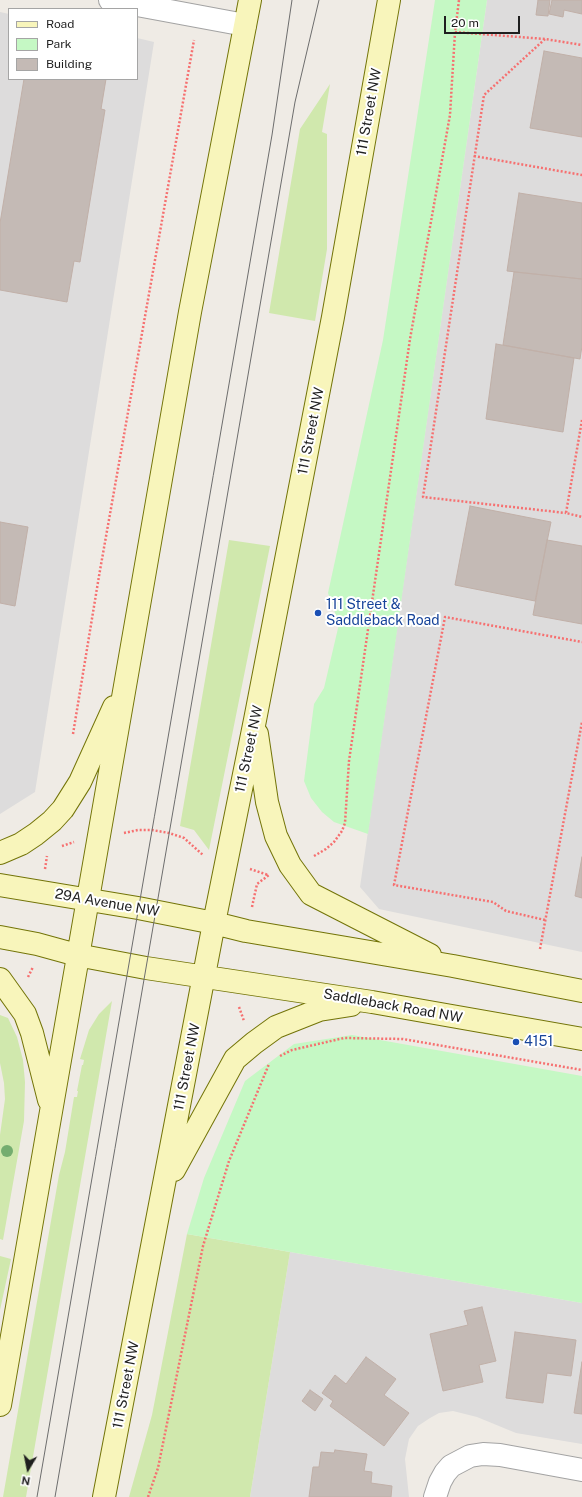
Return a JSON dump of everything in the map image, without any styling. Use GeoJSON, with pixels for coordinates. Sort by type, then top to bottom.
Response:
{"type":"FeatureCollection","features":[{"type":"Feature","properties":{"kind":"main road"},"geometry":{"type":"LineString","coordinates":[[0,1405],[190,312],[250,0]]}},
{"type":"Feature","properties":{"kind":"main road","name":"111 Street NW"},"geometry":{"type":"LineString","coordinates":[[104,1497],[214,923],[333,317],[389,0]]}},
{"type":"Feature","properties":{"kind":"main road"},"geometry":{"type":"LineString","coordinates":[[0,853],[21,844],[36,834],[63,810],[83,776],[128,674]]}},
{"type":"Feature","properties":{"kind":"main road"},"geometry":{"type":"LineString","coordinates":[[255,720],[267,802],[276,836],[290,865],[311,894],[453,966]]}},
{"type":"Feature","properties":{"kind":"main road","name":"29A Avenue NW"},"geometry":{"type":"LineString","coordinates":[[0,885],[214,923]]}},
{"type":"Feature","properties":{"kind":"main road"},"geometry":{"type":"LineString","coordinates":[[214,923],[246,931],[453,966],[582,991]]}},
{"type":"Feature","properties":{"kind":"main road"},"geometry":{"type":"LineString","coordinates":[[0,937],[37,944],[78,955],[146,968],[204,976]]}},
{"type":"Feature","properties":{"kind":"main road","name":"Saddleback Road NW"},"geometry":{"type":"LineString","coordinates":[[204,976],[372,1002],[582,1039]]}},
{"type":"Feature","properties":{"kind":"main road"},"geometry":{"type":"LineString","coordinates":[[0,979],[25,1014],[32,1033],[51,1110]]}},
{"type":"Feature","properties":{"kind":"main road"},"geometry":{"type":"LineString","coordinates":[[164,1187],[236,1059],[254,1043],[276,1027],[319,1010],[372,1002]]}},
{"type":"Feature","properties":{"kind":"street"},"geometry":{"type":"LineString","coordinates":[[110,0],[245,25]]}},
{"type":"Feature","properties":{"kind":"street"},"geometry":{"type":"LineString","coordinates":[[435,1497],[445,1473],[451,1466],[470,1456],[483,1454],[500,1455],[582,1470]]}},
{"type":"Feature","properties":{"kind":"path"},"geometry":{"type":"LineString","coordinates":[[290,865],[308,860],[326,849],[338,836],[345,823],[349,761],[409,347],[450,115],[455,32],[459,0]]}},
{"type":"Feature","properties":{"kind":"path"},"geometry":{"type":"LineString","coordinates":[[455,32],[545,39],[582,45]]}},
{"type":"Feature","properties":{"kind":"path"},"geometry":{"type":"LineString","coordinates":[[545,39],[484,94],[423,497],[566,513],[582,517]]}},
{"type":"Feature","properties":{"kind":"path"},"geometry":{"type":"LineString","coordinates":[[73,738],[99,576],[189,60]]}},
{"type":"Feature","properties":{"kind":"path"},"geometry":{"type":"LineString","coordinates":[[474,156],[582,175]]}},
{"type":"Feature","properties":{"kind":"path"},"geometry":{"type":"LineString","coordinates":[[566,513],[582,420]]}},
{"type":"Feature","properties":{"kind":"path"},"geometry":{"type":"LineString","coordinates":[[545,920],[506,911],[493,902],[394,885],[445,617],[582,642]]}},
{"type":"Feature","properties":{"kind":"path"},"geometry":{"type":"LineString","coordinates":[[540,949],[582,722]]}},
{"type":"Feature","properties":{"kind":"path"},"geometry":{"type":"LineString","coordinates":[[72,843],[138,830],[152,830],[169,833],[184,838],[206,858],[226,862],[269,875]]}},
{"type":"Feature","properties":{"kind":"path"},"geometry":{"type":"LineString","coordinates":[[45,874],[48,850]]}},
{"type":"Feature","properties":{"kind":"path"},"geometry":{"type":"LineString","coordinates":[[25,982],[35,963]]}},
{"type":"Feature","properties":{"kind":"path"},"geometry":{"type":"LineString","coordinates":[[238,1005],[254,1043],[270,1061]]}},
{"type":"Feature","properties":{"kind":"path"},"geometry":{"type":"LineString","coordinates":[[148,1497],[158,1468],[204,1246],[229,1160],[270,1061],[292,1050],[344,1038],[403,1039],[582,1070]]}},
{"type":"Feature","properties":{"kind":"shaded area"},"geometry":{"type":"Polygon","coordinates":[[[487,0],[582,0],[582,952],[379,909],[360,887],[487,0]]]}},
{"type":"Feature","properties":{"kind":"shaded area"},"geometry":{"type":"Polygon","coordinates":[[[0,12],[8,14],[8,80],[138,80],[138,38],[154,42],[35,792],[0,814],[0,12]]]}},
{"type":"Feature","properties":{"kind":"shaded area"},"geometry":{"type":"Polygon","coordinates":[[[290,1252],[582,1303],[582,1444],[516,1433],[477,1417],[453,1411],[439,1413],[418,1426],[409,1439],[405,1459],[409,1497],[250,1497],[290,1252]]]}},
{"type":"Feature","properties":{"kind":"green space"},"geometry":{"type":"Polygon","coordinates":[[[435,0],[487,0],[368,834],[334,822],[322,812],[311,798],[304,781],[314,704],[324,688],[339,624],[328,593],[383,340],[435,0]]]}},
{"type":"Feature","properties":{"kind":"green space"},"geometry":{"type":"Polygon","coordinates":[[[330,84],[322,132],[327,134],[327,249],[315,321],[269,313],[300,129],[330,84]]]}},
{"type":"Feature","properties":{"kind":"green space"},"geometry":{"type":"Polygon","coordinates":[[[229,540],[270,546],[209,850],[194,830],[180,826],[229,540]]]}},
{"type":"Feature","properties":{"kind":"green space"},"geometry":{"type":"Polygon","coordinates":[[[112,1001],[26,1497],[3,1497],[59,1175],[65,1152],[74,1097],[77,1097],[84,1060],[80,1059],[89,1030],[99,1014],[112,1001]]]}},
{"type":"Feature","properties":{"kind":"green space"},"geometry":{"type":"Polygon","coordinates":[[[0,1015],[8,1018],[17,1037],[23,1060],[25,1082],[24,1121],[3,1240],[0,1239],[0,1135],[5,1099],[4,1083],[0,1063],[0,1015]]]}},
{"type":"Feature","properties":{"kind":"green space"},"geometry":{"type":"Polygon","coordinates":[[[352,1035],[582,1076],[582,1303],[187,1234],[204,1178],[245,1081],[294,1044],[352,1035]]]}},
{"type":"Feature","properties":{"kind":"green space"},"geometry":{"type":"Polygon","coordinates":[[[187,1234],[290,1252],[250,1497],[129,1497],[152,1415],[187,1234]]]}},
{"type":"Feature","properties":{"kind":"green space"},"geometry":{"type":"Polygon","coordinates":[[[0,1256],[11,1259],[0,1310],[0,1256]]]}},
{"type":"Feature","properties":{"kind":"building"},"geometry":{"type":"Polygon","coordinates":[[[538,0],[550,0],[548,16],[536,15],[538,0]]]}},
{"type":"Feature","properties":{"kind":"building"},"geometry":{"type":"Polygon","coordinates":[[[552,0],[582,0],[582,14],[564,10],[563,17],[549,14],[552,0]]]}},
{"type":"Feature","properties":{"kind":"building"},"geometry":{"type":"Polygon","coordinates":[[[544,51],[582,58],[582,137],[530,128],[544,51]]]}},
{"type":"Feature","properties":{"kind":"building"},"geometry":{"type":"Polygon","coordinates":[[[24,80],[106,80],[101,109],[105,110],[80,262],[74,261],[67,302],[0,290],[0,223],[24,80]]]}},
{"type":"Feature","properties":{"kind":"building"},"geometry":{"type":"Polygon","coordinates":[[[519,193],[582,203],[582,279],[507,271],[519,193]]]}},
{"type":"Feature","properties":{"kind":"building"},"geometry":{"type":"Polygon","coordinates":[[[514,272],[582,279],[582,346],[580,359],[503,345],[514,272]]]}},
{"type":"Feature","properties":{"kind":"building"},"geometry":{"type":"Polygon","coordinates":[[[496,344],[574,358],[563,432],[486,419],[496,344]]]}},
{"type":"Feature","properties":{"kind":"building"},"geometry":{"type":"Polygon","coordinates":[[[470,506],[551,522],[535,601],[455,585],[470,506]]]}},
{"type":"Feature","properties":{"kind":"building"},"geometry":{"type":"Polygon","coordinates":[[[0,522],[28,527],[15,606],[0,603],[0,522]]]}},
{"type":"Feature","properties":{"kind":"building"},"geometry":{"type":"Polygon","coordinates":[[[547,540],[582,546],[582,624],[533,615],[547,540]]]}},
{"type":"Feature","properties":{"kind":"building"},"geometry":{"type":"Polygon","coordinates":[[[582,857],[582,898],[575,896],[582,857]]]}},
{"type":"Feature","properties":{"kind":"building"},"geometry":{"type":"Polygon","coordinates":[[[482,1307],[496,1361],[479,1365],[483,1382],[443,1391],[430,1334],[468,1325],[464,1311],[482,1307]]]}},
{"type":"Feature","properties":{"kind":"building"},"geometry":{"type":"Polygon","coordinates":[[[515,1332],[576,1340],[571,1376],[547,1373],[543,1403],[506,1398],[515,1332]]]}},
{"type":"Feature","properties":{"kind":"building"},"geometry":{"type":"Polygon","coordinates":[[[366,1357],[396,1379],[384,1395],[409,1413],[384,1446],[330,1406],[333,1401],[322,1393],[335,1375],[346,1384],[366,1357]]]}},
{"type":"Feature","properties":{"kind":"building"},"geometry":{"type":"Polygon","coordinates":[[[582,1362],[582,1414],[574,1413],[582,1362]]]}},
{"type":"Feature","properties":{"kind":"building"},"geometry":{"type":"Polygon","coordinates":[[[310,1390],[323,1399],[315,1411],[302,1401],[310,1390]]]}},
{"type":"Feature","properties":{"kind":"building"},"geometry":{"type":"Polygon","coordinates":[[[335,1450],[367,1454],[364,1471],[372,1472],[371,1483],[392,1486],[391,1497],[309,1497],[313,1467],[319,1467],[321,1452],[334,1453],[335,1450]]]}},
{"type":"Feature","properties":{"kind":"tram line"},"geometry":{"type":"LineString","coordinates":[[37,1497],[272,135],[292,0]]}},
{"type":"Feature","properties":{"kind":"tram line"},"geometry":{"type":"LineString","coordinates":[[55,1497],[295,102],[319,0]]}},
{"type":"Feature","properties":{"kind":"place","name":"111 Street & Saddleback Road"},"geometry":{"type":"Point","coordinates":[318,613]}},
{"type":"Feature","properties":{"kind":"place","name":"4151"},"geometry":{"type":"Point","coordinates":[516,1042]}}]}
